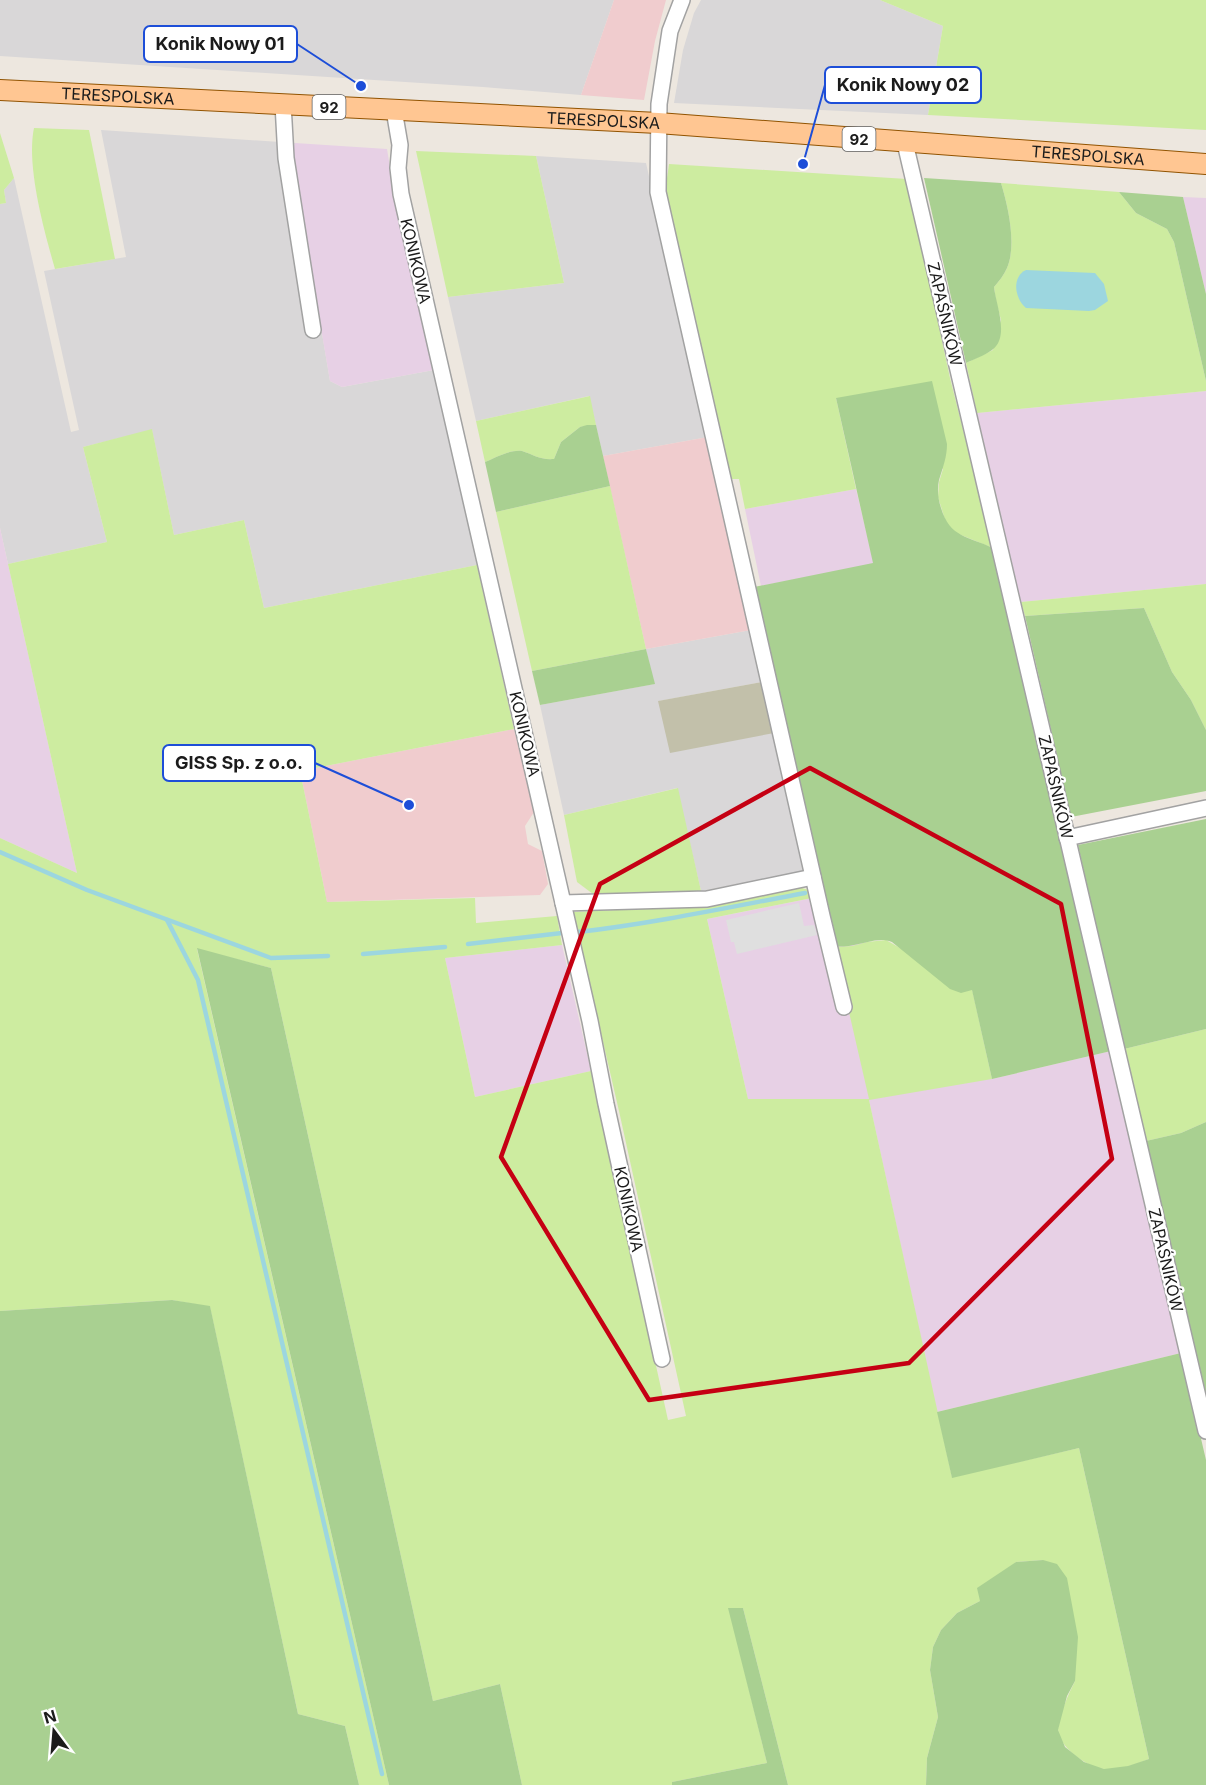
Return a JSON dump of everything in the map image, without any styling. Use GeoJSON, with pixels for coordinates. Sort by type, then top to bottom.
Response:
{"type":"FeatureCollection","features":[{"type":"Feature","properties":{"kind":"main road","name":"TERESPOLSKA"},"geometry":{"type":"LineString","coordinates":[[0,90],[658,123],[1206,164]]}},
{"type":"Feature","properties":{"kind":"street"},"geometry":{"type":"LineString","coordinates":[[682,0],[670,31],[659,104],[658,192],[844,1007]]}},
{"type":"Feature","properties":{"kind":"street"},"geometry":{"type":"LineString","coordinates":[[284,104],[286,158],[313,330]]}},
{"type":"Feature","properties":{"kind":"street","name":"KONIKOWA"},"geometry":{"type":"LineString","coordinates":[[394,110],[400,145],[398,168],[401,194],[579,970],[662,1359]]}},
{"type":"Feature","properties":{"kind":"street","name":"ZAPAŚNIKÓW"},"geometry":{"type":"LineString","coordinates":[[905,143],[1206,1431]]}},
{"type":"Feature","properties":{"kind":"street"},"geometry":{"type":"LineString","coordinates":[[1067,838],[1206,808]]}},
{"type":"Feature","properties":{"kind":"street"},"geometry":{"type":"LineString","coordinates":[[563,903],[707,899],[813,878]]}},
{"type":"Feature","properties":{"kind":"highlighted area"},"geometry":{"type":"Polygon","coordinates":[[[810,768],[1061,904],[1112,1159],[909,1363],[649,1400],[501,1157],[600,884],[810,768]]]}},
{"type":"Feature","properties":{"kind":"shaded area"},"geometry":{"type":"Polygon","coordinates":[[[0,0],[614,0],[581,95],[0,56],[0,0]]]}},
{"type":"Feature","properties":{"kind":"shaded area"},"geometry":{"type":"Polygon","coordinates":[[[614,0],[666,0],[655,41],[644,100],[581,95],[614,0]]]}},
{"type":"Feature","properties":{"kind":"shaded area"},"geometry":{"type":"Polygon","coordinates":[[[701,0],[880,0],[943,26],[928,115],[674,103],[683,50],[694,13],[701,0]]]}},
{"type":"Feature","properties":{"kind":"shaded area"},"geometry":{"type":"Polygon","coordinates":[[[101,130],[295,143],[289,159],[318,328],[321,327],[330,381],[342,387],[434,370],[477,565],[264,608],[244,520],[174,535],[152,430],[83,447],[107,542],[8,564],[0,528],[0,204],[6,203],[4,190],[14,178],[71,432],[79,430],[44,271],[126,257],[101,130]]]}},
{"type":"Feature","properties":{"kind":"shaded area"},"geometry":{"type":"Polygon","coordinates":[[[295,143],[387,149],[397,209],[434,370],[342,387],[330,381],[321,328],[317,329],[289,159],[295,143]]]}},
{"type":"Feature","properties":{"kind":"shaded area"},"geometry":{"type":"Polygon","coordinates":[[[536,156],[646,163],[708,437],[603,456],[589,396],[476,421],[448,297],[564,283],[536,156]]]}},
{"type":"Feature","properties":{"kind":"shaded area"},"geometry":{"type":"Polygon","coordinates":[[[1183,197],[1206,198],[1206,294],[1183,197]]]}},
{"type":"Feature","properties":{"kind":"shaded area"},"geometry":{"type":"Polygon","coordinates":[[[1206,391],[1206,584],[1021,602],[977,413],[1206,391]]]}},
{"type":"Feature","properties":{"kind":"shaded area"},"geometry":{"type":"Polygon","coordinates":[[[708,437],[721,494],[720,507],[726,518],[751,630],[646,649],[603,456],[708,437]]]}},
{"type":"Feature","properties":{"kind":"shaded area"},"geometry":{"type":"Polygon","coordinates":[[[856,489],[874,564],[761,586],[745,509],[856,489]]]}},
{"type":"Feature","properties":{"kind":"shaded area"},"geometry":{"type":"Polygon","coordinates":[[[0,528],[8,564],[77,873],[0,838],[0,528]]]}},
{"type":"Feature","properties":{"kind":"shaded area"},"geometry":{"type":"Polygon","coordinates":[[[751,630],[762,682],[659,701],[774,733],[804,871],[701,891],[677,788],[564,815],[540,705],[654,684],[646,649],[751,630]]]}},
{"type":"Feature","properties":{"kind":"shaded area"},"geometry":{"type":"Polygon","coordinates":[[[762,682],[774,733],[670,753],[658,701],[762,682]]]}},
{"type":"Feature","properties":{"kind":"shaded area"},"geometry":{"type":"Polygon","coordinates":[[[514,729],[534,812],[525,826],[528,844],[542,851],[548,884],[540,895],[327,902],[300,771],[514,729]]]}},
{"type":"Feature","properties":{"kind":"shaded area"},"geometry":{"type":"Polygon","coordinates":[[[823,896],[992,1079],[1111,1051],[1181,1353],[937,1412],[869,1100],[748,1099],[707,919],[823,896]]]}},
{"type":"Feature","properties":{"kind":"shaded area"},"geometry":{"type":"Polygon","coordinates":[[[799,903],[804,926],[814,925],[817,935],[737,954],[734,942],[731,942],[726,920],[799,903]]]}},
{"type":"Feature","properties":{"kind":"shaded area"},"geometry":{"type":"Polygon","coordinates":[[[562,945],[591,1071],[475,1097],[445,958],[562,945]]]}},
{"type":"Feature","properties":{"kind":"green space"},"geometry":{"type":"Polygon","coordinates":[[[880,0],[1206,0],[1206,130],[928,115],[943,26],[880,0]]]}},
{"type":"Feature","properties":{"kind":"green space"},"geometry":{"type":"Polygon","coordinates":[[[34,128],[89,130],[115,259],[55,269],[41,218],[34,179],[32,143],[34,128]]]}},
{"type":"Feature","properties":{"kind":"green space"},"geometry":{"type":"Polygon","coordinates":[[[0,133],[14,178],[4,190],[6,203],[0,204],[0,133]]]}},
{"type":"Feature","properties":{"kind":"green space"},"geometry":{"type":"Polygon","coordinates":[[[416,151],[536,156],[564,283],[448,297],[416,151]]]}},
{"type":"Feature","properties":{"kind":"green space"},"geometry":{"type":"Polygon","coordinates":[[[669,164],[907,179],[950,378],[993,548],[956,533],[946,523],[938,497],[943,469],[836,398],[856,489],[745,509],[739,479],[730,479],[665,192],[669,164]]]}},
{"type":"Feature","properties":{"kind":"green space"},"geometry":{"type":"Polygon","coordinates":[[[924,178],[1001,183],[1006,203],[1011,237],[1010,259],[1007,268],[994,287],[1000,320],[1000,337],[992,350],[966,363],[924,178]]]}},
{"type":"Feature","properties":{"kind":"green space"},"geometry":{"type":"Polygon","coordinates":[[[1001,183],[1119,192],[1136,213],[1167,229],[1174,242],[1206,381],[1206,391],[977,413],[966,363],[993,350],[1001,320],[994,287],[1003,276],[1010,259],[1009,214],[1001,183]]]}},
{"type":"Feature","properties":{"kind":"green space"},"geometry":{"type":"Polygon","coordinates":[[[1119,192],[1183,197],[1206,294],[1206,381],[1174,242],[1167,229],[1136,213],[1119,192]]]}},
{"type":"Feature","properties":{"kind":"green space"},"geometry":{"type":"Polygon","coordinates":[[[932,381],[947,444],[946,458],[938,483],[940,505],[949,525],[955,531],[993,548],[1111,1051],[992,1079],[972,990],[961,993],[950,989],[892,942],[878,940],[834,947],[754,587],[873,563],[836,398],[932,381]]]}},
{"type":"Feature","properties":{"kind":"green space"},"geometry":{"type":"Polygon","coordinates":[[[590,396],[596,425],[580,427],[561,442],[554,459],[513,451],[485,462],[476,421],[590,396]]]}},
{"type":"Feature","properties":{"kind":"green space"},"geometry":{"type":"Polygon","coordinates":[[[596,425],[610,486],[496,512],[485,462],[513,451],[554,459],[561,442],[580,427],[596,425]]]}},
{"type":"Feature","properties":{"kind":"green space"},"geometry":{"type":"Polygon","coordinates":[[[152,429],[174,535],[244,520],[264,608],[477,565],[514,729],[300,771],[327,902],[475,898],[476,923],[557,916],[562,945],[445,958],[475,1097],[591,1071],[668,1420],[686,1416],[573,912],[704,906],[802,888],[809,890],[812,898],[707,919],[748,1099],[869,1099],[834,947],[886,940],[972,989],[992,1079],[869,1100],[952,1477],[1079,1448],[1149,1759],[1121,1768],[1104,1769],[1075,1755],[1059,1736],[1059,1723],[1075,1681],[1043,1560],[1016,1562],[980,1601],[957,1613],[941,1630],[933,1647],[930,1670],[938,1717],[927,1758],[926,1785],[788,1785],[743,1608],[729,1608],[767,1763],[672,1782],[672,1785],[522,1785],[500,1684],[433,1701],[271,968],[197,949],[389,1785],[359,1785],[345,1726],[298,1714],[210,1307],[172,1300],[0,1311],[0,838],[77,873],[8,564],[107,542],[83,447],[152,429]]]}},
{"type":"Feature","properties":{"kind":"green space"},"geometry":{"type":"Polygon","coordinates":[[[610,486],[646,649],[532,671],[496,512],[610,486]]]}},
{"type":"Feature","properties":{"kind":"green space"},"geometry":{"type":"Polygon","coordinates":[[[1206,584],[1206,730],[1191,700],[1172,672],[1144,608],[1025,616],[1021,602],[1206,584]]]}},
{"type":"Feature","properties":{"kind":"green space"},"geometry":{"type":"Polygon","coordinates":[[[1144,608],[1172,672],[1191,700],[1206,730],[1206,791],[1071,817],[1025,616],[1144,608]]]}},
{"type":"Feature","properties":{"kind":"green space"},"geometry":{"type":"Polygon","coordinates":[[[646,649],[655,684],[540,705],[532,671],[646,649]]]}},
{"type":"Feature","properties":{"kind":"green space"},"geometry":{"type":"Polygon","coordinates":[[[678,788],[701,891],[593,894],[577,882],[564,815],[678,788]]]}},
{"type":"Feature","properties":{"kind":"green space"},"geometry":{"type":"Polygon","coordinates":[[[1206,819],[1206,1029],[1124,1049],[1078,845],[1206,819]]]}},
{"type":"Feature","properties":{"kind":"green space"},"geometry":{"type":"Polygon","coordinates":[[[197,948],[271,968],[433,1701],[500,1684],[522,1785],[389,1785],[197,948]]]}},
{"type":"Feature","properties":{"kind":"green space"},"geometry":{"type":"Polygon","coordinates":[[[1206,1029],[1206,1122],[1181,1133],[1146,1141],[1124,1049],[1206,1029]]]}},
{"type":"Feature","properties":{"kind":"green space"},"geometry":{"type":"Polygon","coordinates":[[[1206,1122],[1206,1396],[1146,1141],[1181,1133],[1206,1122]]]}},
{"type":"Feature","properties":{"kind":"green space"},"geometry":{"type":"Polygon","coordinates":[[[172,1300],[210,1306],[298,1714],[345,1726],[359,1785],[0,1785],[0,1311],[172,1300]]]}},
{"type":"Feature","properties":{"kind":"green space"},"geometry":{"type":"Polygon","coordinates":[[[1181,1353],[1206,1460],[1206,1785],[926,1785],[927,1758],[938,1717],[930,1670],[933,1647],[941,1630],[957,1613],[980,1601],[977,1588],[1016,1562],[1043,1560],[1057,1564],[1067,1578],[1078,1637],[1075,1681],[1067,1696],[1058,1730],[1065,1747],[1084,1762],[1104,1769],[1128,1766],[1149,1759],[1079,1448],[952,1478],[937,1412],[1181,1353]]]}},
{"type":"Feature","properties":{"kind":"green space"},"geometry":{"type":"Polygon","coordinates":[[[728,1608],[743,1608],[788,1785],[672,1785],[672,1782],[767,1763],[728,1608]]]}},
{"type":"Feature","properties":{"kind":"water"},"geometry":{"type":"Polygon","coordinates":[[[1026,270],[1095,273],[1104,284],[1108,301],[1095,310],[1089,311],[1026,308],[1019,299],[1016,288],[1018,278],[1026,270]]]}},
{"type":"Feature","properties":{"kind":"waterway"},"geometry":{"type":"LineString","coordinates":[[0,852],[87,890],[271,958],[328,956]]}},
{"type":"Feature","properties":{"kind":"waterway"},"geometry":{"type":"LineString","coordinates":[[578,932],[805,893]]}},
{"type":"Feature","properties":{"kind":"waterway"},"geometry":{"type":"LineString","coordinates":[[167,920],[198,980],[382,1774]]}},
{"type":"Feature","properties":{"kind":"waterway"},"geometry":{"type":"LineString","coordinates":[[468,944],[562,933]]}},
{"type":"Feature","properties":{"kind":"waterway"},"geometry":{"type":"LineString","coordinates":[[363,954],[445,947]]}},
{"type":"Feature","properties":{"kind":"place","name":"Konik Nowy 01"},"geometry":{"type":"Point","coordinates":[361,86]}},
{"type":"Feature","properties":{"kind":"place","name":"Konik Nowy 02"},"geometry":{"type":"Point","coordinates":[803,164]}},
{"type":"Feature","properties":{"kind":"place","name":"GISS Sp. z o.o."},"geometry":{"type":"Point","coordinates":[409,805]}}]}
